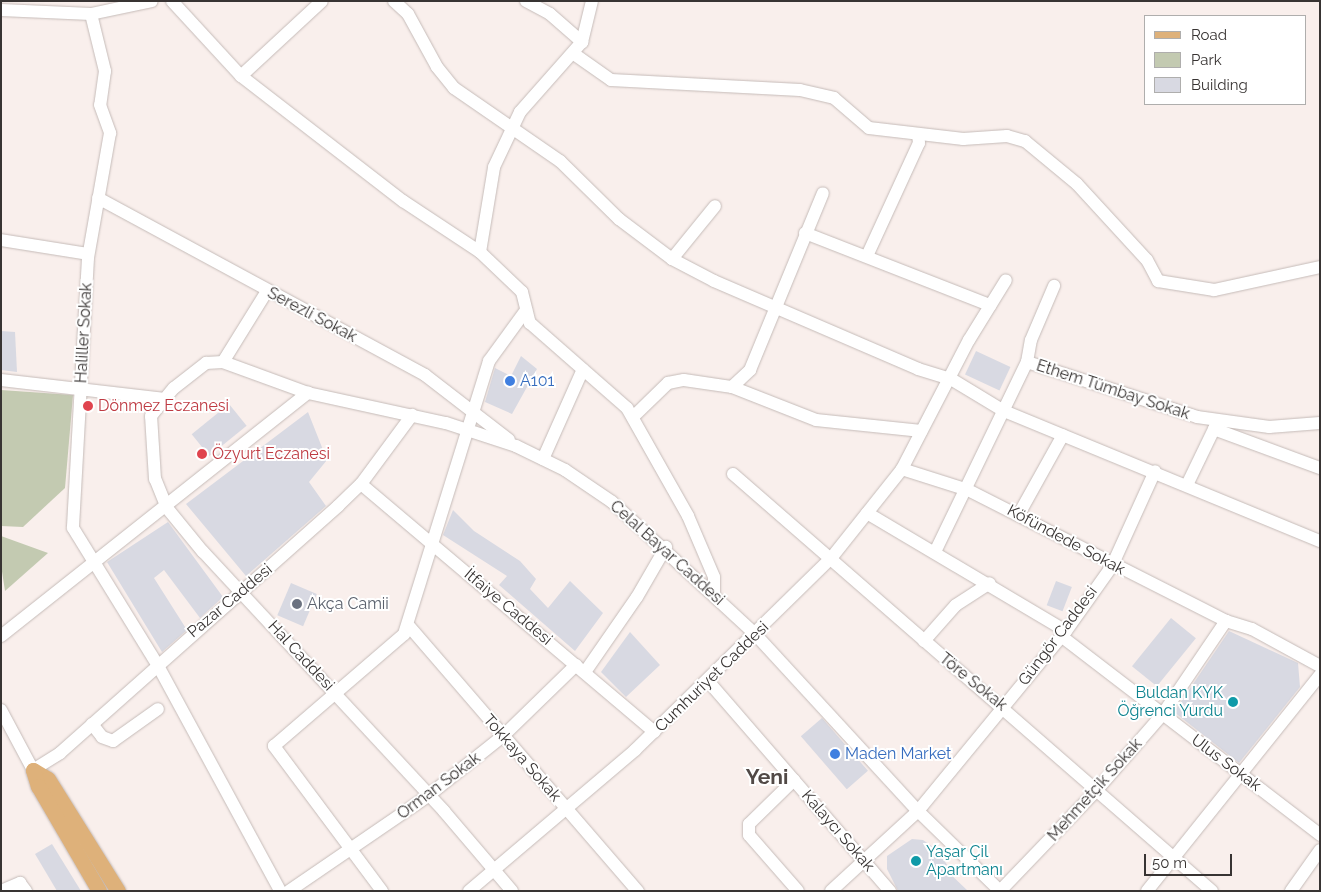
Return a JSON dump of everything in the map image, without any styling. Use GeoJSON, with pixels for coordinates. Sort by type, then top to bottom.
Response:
{"type":"FeatureCollection","features":[{"type":"Feature","properties":{"kind":"main road"},"geometry":{"type":"LineString","coordinates":[[33,770],[38,786],[99,891]]}},
{"type":"Feature","properties":{"kind":"main road"},"geometry":{"type":"LineString","coordinates":[[33,770],[48,779],[118,891]]}},
{"type":"Feature","properties":{"kind":"street"},"geometry":{"type":"LineString","coordinates":[[1,10],[91,14],[152,1]]}},
{"type":"Feature","properties":{"kind":"street"},"geometry":{"type":"LineString","coordinates":[[172,1],[241,76],[403,201],[480,252],[522,292],[530,323],[544,337],[612,391],[633,417],[688,516],[714,577],[714,594]]}},
{"type":"Feature","properties":{"kind":"street"},"geometry":{"type":"LineString","coordinates":[[241,76],[322,1]]}},
{"type":"Feature","properties":{"kind":"street"},"geometry":{"type":"LineString","coordinates":[[394,1],[408,14],[437,67],[454,88],[560,161],[619,219],[672,259],[774,307],[951,379],[1004,411],[1187,484],[1320,541]]}},
{"type":"Feature","properties":{"kind":"street"},"geometry":{"type":"LineString","coordinates":[[526,1],[550,14],[582,42]]}},
{"type":"Feature","properties":{"kind":"street"},"geometry":{"type":"LineString","coordinates":[[480,252],[494,167],[520,112],[574,54],[582,42],[592,1]]}},
{"type":"Feature","properties":{"kind":"street","name":"Haliller Sokak"},"geometry":{"type":"LineString","coordinates":[[91,14],[105,71],[100,105],[110,132],[88,254],[72,516],[73,528],[90,562],[157,664],[280,891]]}},
{"type":"Feature","properties":{"kind":"street"},"geometry":{"type":"LineString","coordinates":[[574,54],[611,80],[800,90],[834,98],[869,128],[963,139],[1007,136],[1025,141],[1077,184],[1147,260],[1158,281],[1214,290],[1320,267]]}},
{"type":"Feature","properties":{"kind":"street"},"geometry":{"type":"LineString","coordinates":[[867,256],[918,143],[918,134]]}},
{"type":"Feature","properties":{"kind":"street"},"geometry":{"type":"LineString","coordinates":[[732,387],[750,370],[774,307],[823,193]]}},
{"type":"Feature","properties":{"kind":"street","name":"Serezli Sokak"},"geometry":{"type":"LineString","coordinates":[[98,198],[425,376],[473,411],[516,446]]}},
{"type":"Feature","properties":{"kind":"street"},"geometry":{"type":"LineString","coordinates":[[672,259],[715,206]]}},
{"type":"Feature","properties":{"kind":"street"},"geometry":{"type":"LineString","coordinates":[[805,233],[990,305]]}},
{"type":"Feature","properties":{"kind":"street"},"geometry":{"type":"LineString","coordinates":[[1,240],[88,254]]}},
{"type":"Feature","properties":{"kind":"street","name":"Cumhuriyet Caddesi"},"geometry":{"type":"LineString","coordinates":[[469,891],[654,732],[756,635],[832,557],[902,469],[990,305],[1006,280]]}},
{"type":"Feature","properties":{"kind":"street"},"geometry":{"type":"LineString","coordinates":[[1028,362],[1031,340],[1054,286]]}},
{"type":"Feature","properties":{"kind":"street"},"geometry":{"type":"LineString","coordinates":[[1,380],[164,400],[206,363],[223,362],[267,291]]}},
{"type":"Feature","properties":{"kind":"street"},"geometry":{"type":"LineString","coordinates":[[382,891],[274,746],[404,634],[431,541],[489,361],[526,310]]}},
{"type":"Feature","properties":{"kind":"street","name":"Celal Bayar Caddesi"},"geometry":{"type":"LineString","coordinates":[[223,362],[308,394],[412,415],[468,430],[516,446],[543,459],[612,502],[666,547],[756,635],[918,810],[1000,891]]}},
{"type":"Feature","properties":{"kind":"street","name":"Ethem Tümbay Sokak"},"geometry":{"type":"LineString","coordinates":[[935,552],[968,490],[1028,362],[1216,425],[1269,427],[1320,423]]}},
{"type":"Feature","properties":{"kind":"street"},"geometry":{"type":"LineString","coordinates":[[543,459],[583,369]]}},
{"type":"Feature","properties":{"kind":"street"},"geometry":{"type":"LineString","coordinates":[[633,417],[668,383],[684,380],[732,387],[816,420],[921,431]]}},
{"type":"Feature","properties":{"kind":"street"},"geometry":{"type":"LineString","coordinates":[[1,636],[90,562],[167,508],[308,394]]}},
{"type":"Feature","properties":{"kind":"street","name":"Hal Caddesi"},"geometry":{"type":"LineString","coordinates":[[164,400],[151,416],[150,449],[155,479],[167,508],[240,592],[429,796],[512,891]]}},
{"type":"Feature","properties":{"kind":"street","name":"Pazar Caddesi"},"geometry":{"type":"LineString","coordinates":[[33,770],[60,752],[157,664],[296,546],[360,484],[412,415]]}},
{"type":"Feature","properties":{"kind":"street"},"geometry":{"type":"LineString","coordinates":[[1187,484],[1216,425],[1320,468]]}},
{"type":"Feature","properties":{"kind":"street"},"geometry":{"type":"LineString","coordinates":[[1019,514],[1063,435]]}},
{"type":"Feature","properties":{"kind":"street","name":"Köfündede Sokak"},"geometry":{"type":"LineString","coordinates":[[902,469],[968,490],[1019,514],[1112,566],[1226,621]]}},
{"type":"Feature","properties":{"kind":"street","name":"Güngör Caddesi"},"geometry":{"type":"LineString","coordinates":[[831,891],[918,810],[1064,633],[1112,566],[1155,471]]}},
{"type":"Feature","properties":{"kind":"street","name":"Töre Sokak"},"geometry":{"type":"LineString","coordinates":[[733,474],[832,557],[924,641],[1004,706],[1095,792],[1212,891]]}},
{"type":"Feature","properties":{"kind":"street","name":"İtfaiye Caddesi"},"geometry":{"type":"LineString","coordinates":[[360,484],[431,541],[654,732]]}},
{"type":"Feature","properties":{"kind":"street","name":"Ulus Sokak"},"geometry":{"type":"LineString","coordinates":[[867,513],[990,582],[1064,633],[1162,715],[1320,834]]}},
{"type":"Feature","properties":{"kind":"street","name":"Orman Sokak"},"geometry":{"type":"LineString","coordinates":[[290,891],[353,850],[429,796],[504,736],[580,669],[637,597],[666,547]]}},
{"type":"Feature","properties":{"kind":"street"},"geometry":{"type":"LineString","coordinates":[[924,641],[956,605],[990,582]]}},
{"type":"Feature","properties":{"kind":"street"},"geometry":{"type":"LineString","coordinates":[[1226,621],[1252,629],[1320,666]]}},
{"type":"Feature","properties":{"kind":"street","name":"Mehmetçik Sokak"},"geometry":{"type":"LineString","coordinates":[[1000,891],[1095,792],[1162,715],[1226,621]]}},
{"type":"Feature","properties":{"kind":"street","name":"Tokkaya Sokak"},"geometry":{"type":"LineString","coordinates":[[408,625],[638,891]]}},
{"type":"Feature","properties":{"kind":"street"},"geometry":{"type":"LineString","coordinates":[[1148,891],[1242,775],[1264,741],[1320,675]]}},
{"type":"Feature","properties":{"kind":"street","name":"Kalaycı Sokak"},"geometry":{"type":"LineString","coordinates":[[708,681],[890,891]]}},
{"type":"Feature","properties":{"kind":"street"},"geometry":{"type":"LineString","coordinates":[[92,724],[102,737],[113,741],[158,709]]}},
{"type":"Feature","properties":{"kind":"street"},"geometry":{"type":"LineString","coordinates":[[1,710],[33,770]]}},
{"type":"Feature","properties":{"kind":"street"},"geometry":{"type":"LineString","coordinates":[[794,780],[749,824],[749,836],[798,891]]}},
{"type":"Feature","properties":{"kind":"street"},"geometry":{"type":"LineString","coordinates":[[1291,891],[1320,850]]}},
{"type":"Feature","properties":{"kind":"street"},"geometry":{"type":"LineString","coordinates":[[1,891],[20,882],[26,891]]}},
{"type":"Feature","properties":{"kind":"green space"},"geometry":{"type":"Polygon","coordinates":[[[1,390],[73,395],[65,488],[23,527],[1,526],[1,390]]]}},
{"type":"Feature","properties":{"kind":"green space"},"geometry":{"type":"Polygon","coordinates":[[[1,536],[48,553],[5,591],[1,565],[1,536]]]}},
{"type":"Feature","properties":{"kind":"building"},"geometry":{"type":"Polygon","coordinates":[[[1,331],[15,332],[17,372],[1,370],[1,331]]]}},
{"type":"Feature","properties":{"kind":"building"},"geometry":{"type":"Polygon","coordinates":[[[976,351],[1010,367],[999,391],[965,375],[976,351]]]}},
{"type":"Feature","properties":{"kind":"building","name":"A101"},"geometry":{"type":"Polygon","coordinates":[[[521,356],[537,369],[512,414],[485,402],[495,368],[511,376],[521,356]]]}},
{"type":"Feature","properties":{"kind":"building"},"geometry":{"type":"Polygon","coordinates":[[[229,404],[247,426],[209,456],[192,434],[229,404]]]}},
{"type":"Feature","properties":{"kind":"building"},"geometry":{"type":"Polygon","coordinates":[[[308,412],[327,460],[309,482],[326,506],[246,576],[186,504],[308,412]]]}},
{"type":"Feature","properties":{"kind":"building"},"geometry":{"type":"Polygon","coordinates":[[[453,510],[474,531],[520,561],[536,579],[530,589],[548,608],[570,581],[603,613],[575,651],[499,585],[507,576],[443,535],[453,510]]]}},
{"type":"Feature","properties":{"kind":"building"},"geometry":{"type":"Polygon","coordinates":[[[168,522],[223,597],[200,618],[164,570],[154,578],[187,630],[162,652],[107,562],[168,522]]]}},
{"type":"Feature","properties":{"kind":"building"},"geometry":{"type":"Polygon","coordinates":[[[1056,581],[1072,587],[1063,611],[1047,605],[1056,581]]]}},
{"type":"Feature","properties":{"kind":"building","name":"Akça Camii"},"geometry":{"type":"Polygon","coordinates":[[[291,583],[317,594],[303,626],[277,615],[291,583]]]}},
{"type":"Feature","properties":{"kind":"building"},"geometry":{"type":"Polygon","coordinates":[[[1171,618],[1196,638],[1157,686],[1132,666],[1171,618]]]}},
{"type":"Feature","properties":{"kind":"building","name":"Buldan KYK Öğrenci Yurdu"},"geometry":{"type":"Polygon","coordinates":[[[1229,631],[1298,663],[1300,687],[1239,763],[1174,712],[1229,631]]]}},
{"type":"Feature","properties":{"kind":"building"},"geometry":{"type":"Polygon","coordinates":[[[630,632],[660,665],[626,697],[601,672],[630,632]]]}},
{"type":"Feature","properties":{"kind":"building","name":"Maden Market"},"geometry":{"type":"Polygon","coordinates":[[[822,718],[868,771],[847,789],[801,736],[822,718]]]}},
{"type":"Feature","properties":{"kind":"building","name":"Yaşar Çil Apartmanı"},"geometry":{"type":"Polygon","coordinates":[[[912,839],[923,840],[936,849],[948,866],[946,870],[968,891],[898,891],[887,869],[887,856],[912,839]]]}},
{"type":"Feature","properties":{"kind":"building"},"geometry":{"type":"Polygon","coordinates":[[[52,844],[81,891],[57,891],[35,854],[52,844]]]}},
{"type":"Feature","properties":{"kind":"place","name":"A101"},"geometry":{"type":"Point","coordinates":[510,381]}},
{"type":"Feature","properties":{"kind":"place","name":"Dönmez Eczanesi"},"geometry":{"type":"Point","coordinates":[88,406]}},
{"type":"Feature","properties":{"kind":"place","name":"Özyurt Eczanesi"},"geometry":{"type":"Point","coordinates":[202,454]}},
{"type":"Feature","properties":{"kind":"place","name":"Akça Camii"},"geometry":{"type":"Point","coordinates":[297,604]}},
{"type":"Feature","properties":{"kind":"place","name":"Buldan KYK Öğrenci Yurdu"},"geometry":{"type":"Point","coordinates":[1233,702]}},
{"type":"Feature","properties":{"kind":"place","name":"Maden Market"},"geometry":{"type":"Point","coordinates":[835,754]}},
{"type":"Feature","properties":{"kind":"place","name":"Yaşar Çil Apartmanı"},"geometry":{"type":"Point","coordinates":[916,861]}},
{"type":"Feature","properties":{"kind":"district","name":"Yeni"},"geometry":{"type":"Point","coordinates":[767,777]}}]}
